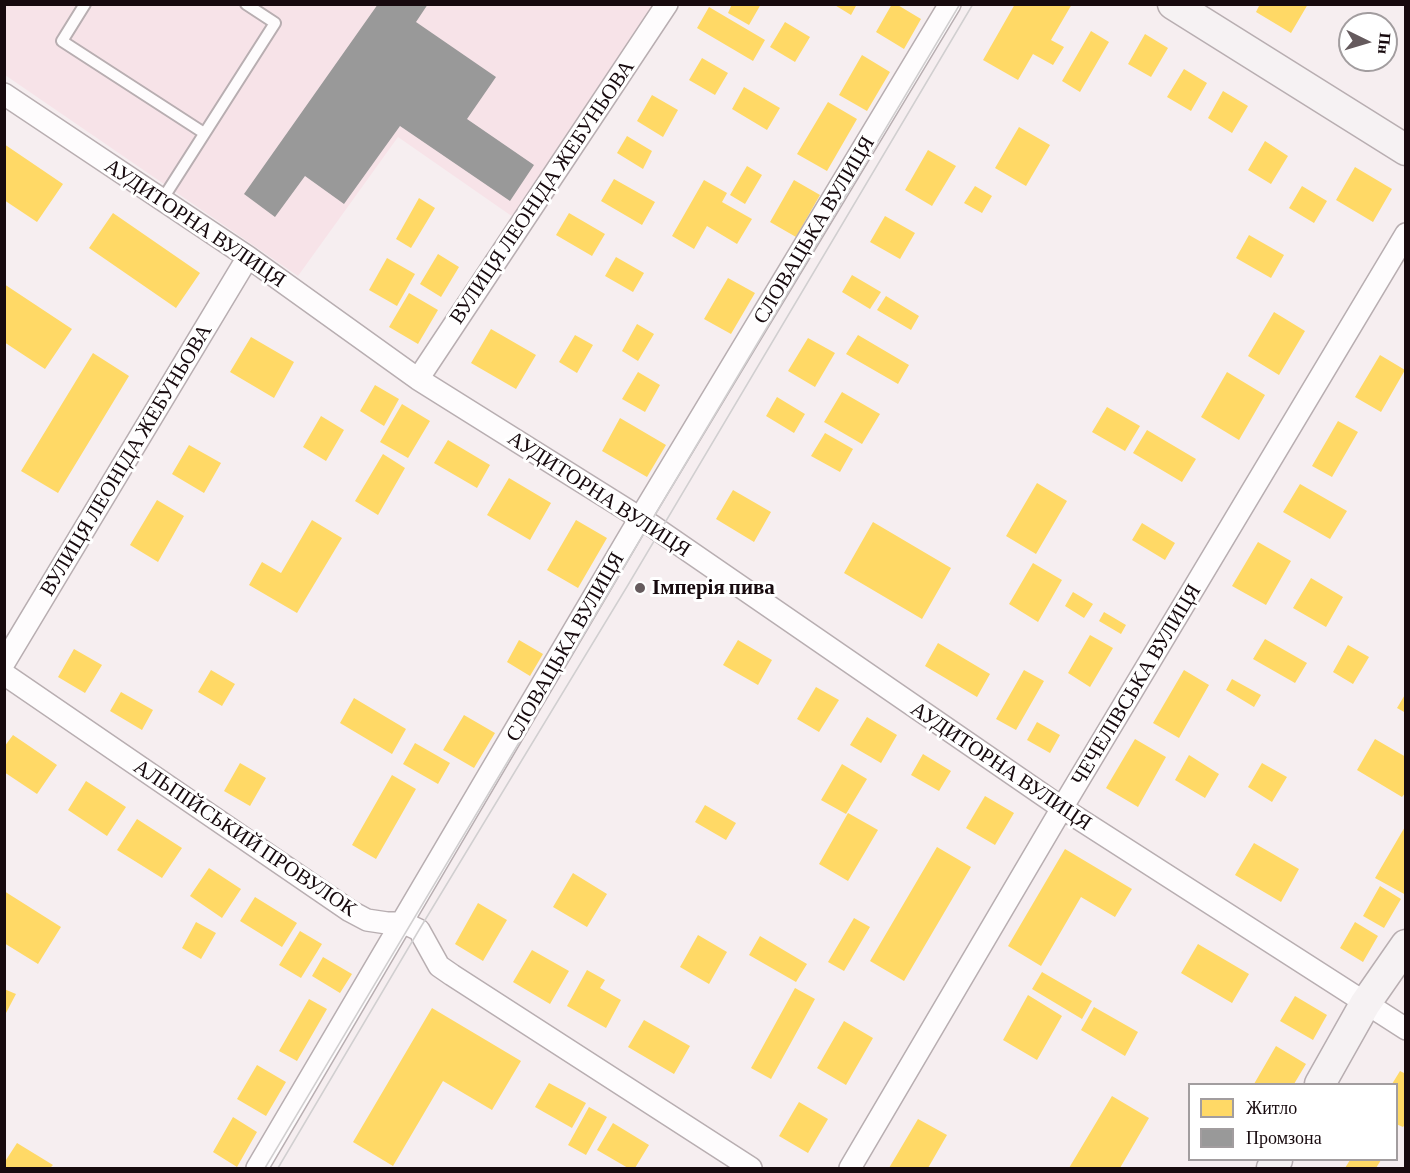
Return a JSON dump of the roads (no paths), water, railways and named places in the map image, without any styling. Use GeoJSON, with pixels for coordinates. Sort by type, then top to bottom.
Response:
{"type":"FeatureCollection","features":[{"type":"Feature","properties":{"kind":"street","name":"ВУЛИЦЯ ЛЕОНІДА ЖЕБУНЬОВА"},"geometry":{"type":"LineString","coordinates":[[417,379],[667,4]]}},
{"type":"Feature","properties":{"kind":"street","name":"СЛОВАЦЬКА ВУЛИЦЯ"},"geometry":{"type":"LineString","coordinates":[[257,1168],[404,923],[640,518],[950,4]]}},
{"type":"Feature","properties":{"kind":"street"},"geometry":{"type":"LineString","coordinates":[[1173,4],[1406,150]]}},
{"type":"Feature","properties":{"kind":"street","name":"АУДИТОРНА ВУЛИЦЯ"},"geometry":{"type":"LineString","coordinates":[[4,94],[248,257],[417,379],[640,518],[1062,808],[1406,1029]]}},
{"type":"Feature","properties":{"kind":"street","name":"ЧЕЧЕЛІВСЬКА ВУЛИЦЯ"},"geometry":{"type":"LineString","coordinates":[[850,1168],[1062,808],[1406,234]]}},
{"type":"Feature","properties":{"kind":"street","name":"ВУЛИЦЯ ЛЕОНІДА ЖЕБУНЬОВА"},"geometry":{"type":"LineString","coordinates":[[4,663],[248,257]]}},
{"type":"Feature","properties":{"kind":"street","name":"АЛЬПІЙСЬКИЙ ПРОВУЛОК"},"geometry":{"type":"LineString","coordinates":[[4,674],[350,911],[367,920],[404,923]]}},
{"type":"Feature","properties":{"kind":"street"},"geometry":{"type":"LineString","coordinates":[[404,923],[419,930],[439,966],[751,1168]]}},
{"type":"Feature","properties":{"kind":"street"},"geometry":{"type":"LineString","coordinates":[[1321,1083],[1365,1004],[1406,945]]}},
{"type":"Feature","properties":{"kind":"lane"},"geometry":{"type":"LineString","coordinates":[[85,4],[62,42],[204,133]]}},
{"type":"Feature","properties":{"kind":"lane"},"geometry":{"type":"LineString","coordinates":[[162,200],[275,23],[246,4]]}},
{"type":"Feature","properties":{"kind":"tram line"},"geometry":{"type":"LineString","coordinates":[[265,1168],[960,4]]}},
{"type":"Feature","properties":{"kind":"tram line"},"geometry":{"type":"LineString","coordinates":[[278,1168],[973,4]]}},
{"type":"Feature","properties":{"kind":"place","name":"Імперія пива"},"geometry":{"type":"Point","coordinates":[640,588]}}]}
